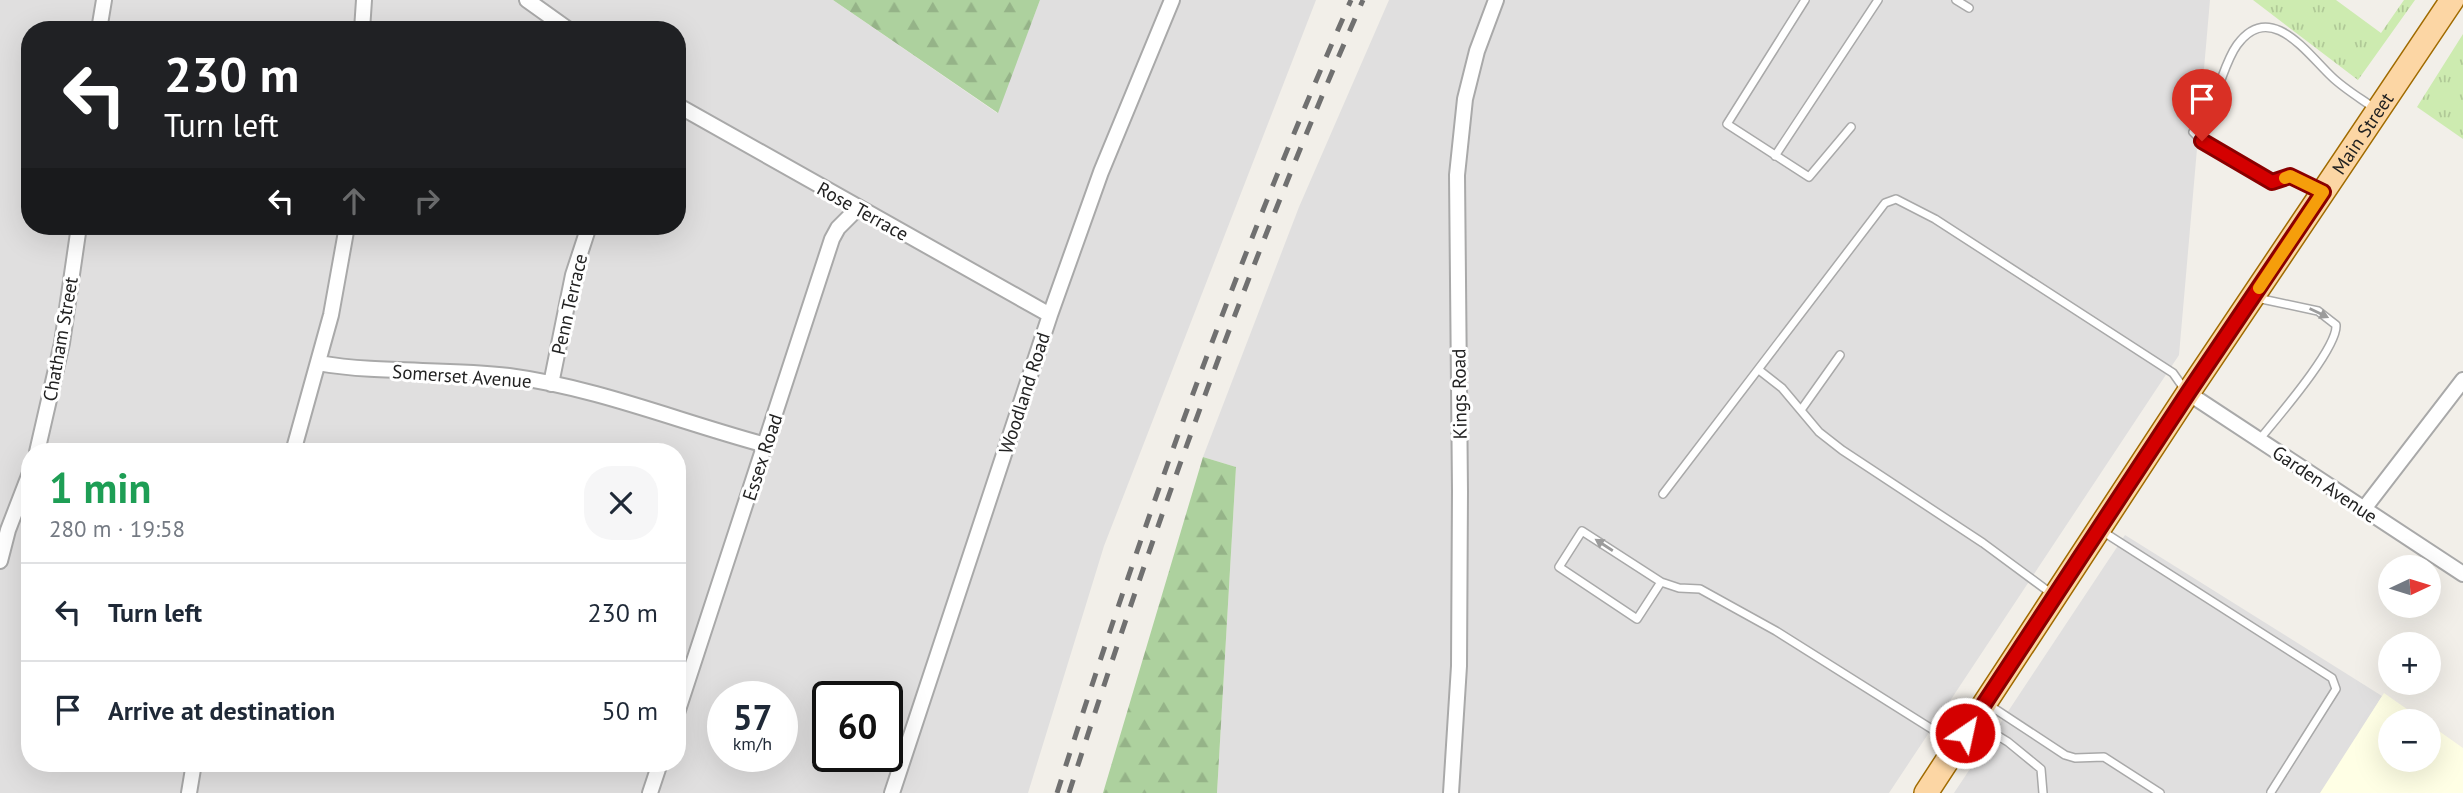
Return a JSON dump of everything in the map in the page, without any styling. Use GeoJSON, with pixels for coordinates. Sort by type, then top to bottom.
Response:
{"type":"FeatureCollection","features":[{"type":"Feature","properties":{"kind":"main road","name":"Main Street"},"geometry":{"type":"LineString","coordinates":[[1926,793],[2188,393],[2452,0]]}},
{"type":"Feature","properties":{"kind":"street"},"geometry":{"type":"LineString","coordinates":[[100,21],[104,0]]}},
{"type":"Feature","properties":{"kind":"street"},"geometry":{"type":"LineString","coordinates":[[363,21],[364,0]]}},
{"type":"Feature","properties":{"kind":"street"},"geometry":{"type":"LineString","coordinates":[[527,0],[556,21]]}},
{"type":"Feature","properties":{"kind":"street","name":"Woodland Road"},"geometry":{"type":"LineString","coordinates":[[892,793],[1050,315],[1101,172],[1172,0]]}},
{"type":"Feature","properties":{"kind":"street","name":"Kings Road"},"geometry":{"type":"LineString","coordinates":[[1451,793],[1460,666],[1458,162],[1465,99],[1496,0]]}},
{"type":"Feature","properties":{"kind":"street","name":"Rose Terrace"},"geometry":{"type":"LineString","coordinates":[[686,110],[1050,315]]}},
{"type":"Feature","properties":{"kind":"street","name":"Essex Road"},"geometry":{"type":"LineString","coordinates":[[686,679],[766,445],[832,239],[838,228],[858,208]]}},
{"type":"Feature","properties":{"kind":"street","name":"Chatham Street"},"geometry":{"type":"LineString","coordinates":[[39,443],[62,343],[78,235]]}},
{"type":"Feature","properties":{"kind":"street"},"geometry":{"type":"LineString","coordinates":[[296,443],[331,315],[345,235]]}},
{"type":"Feature","properties":{"kind":"street","name":"Penn Terrace"},"geometry":{"type":"LineString","coordinates":[[551,384],[573,275],[586,235]]}},
{"type":"Feature","properties":{"kind":"street","name":"Somerset Avenue"},"geometry":{"type":"LineString","coordinates":[[318,363],[347,368],[508,376],[578,388],[766,445]]}},
{"type":"Feature","properties":{"kind":"street"},"geometry":{"type":"LineString","coordinates":[[2363,510],[2463,380]]}},
{"type":"Feature","properties":{"kind":"street","name":"Garden Avenue"},"geometry":{"type":"LineString","coordinates":[[2188,393],[2463,574]]}},
{"type":"Feature","properties":{"kind":"street"},"geometry":{"type":"LineString","coordinates":[[0,561],[21,496]]}},
{"type":"Feature","properties":{"kind":"street"},"geometry":{"type":"LineString","coordinates":[[189,793],[192,772]]}},
{"type":"Feature","properties":{"kind":"street"},"geometry":{"type":"LineString","coordinates":[[650,793],[657,772]]}},
{"type":"Feature","properties":{"kind":"lane"},"geometry":{"type":"LineString","coordinates":[[1805,0],[1727,124],[1809,177],[1851,127]]}},
{"type":"Feature","properties":{"kind":"lane"},"geometry":{"type":"LineString","coordinates":[[1775,156],[1878,0]]}},
{"type":"Feature","properties":{"kind":"lane"},"geometry":{"type":"LineString","coordinates":[[1956,0],[1969,8]]}},
{"type":"Feature","properties":{"kind":"lane"},"geometry":{"type":"LineString","coordinates":[[2323,192],[2290,176],[2272,182],[2202,141],[2193,132],[2210,104],[2236,46],[2252,30],[2265,27],[2283,32],[2303,46],[2332,78],[2378,110]]}},
{"type":"Feature","properties":{"kind":"lane"},"geometry":{"type":"LineString","coordinates":[[1663,494],[1885,203],[1896,199],[1935,219],[2173,373],[2188,393]]}},
{"type":"Feature","properties":{"kind":"lane"},"geometry":{"type":"LineString","coordinates":[[2253,297],[2318,311],[2336,325],[2337,334],[2315,369],[2259,441]]}},
{"type":"Feature","properties":{"kind":"lane"},"geometry":{"type":"LineString","coordinates":[[1801,410],[1840,355]]}},
{"type":"Feature","properties":{"kind":"lane"},"geometry":{"type":"LineString","coordinates":[[1759,370],[1782,388],[1819,432],[1842,450],[1983,543],[2055,596]]}},
{"type":"Feature","properties":{"kind":"lane"},"geometry":{"type":"LineString","coordinates":[[2099,528],[2332,678],[2336,689],[2271,792]]}},
{"type":"Feature","properties":{"kind":"lane"},"geometry":{"type":"LineString","coordinates":[[1661,582],[1637,618],[1559,567],[1582,531],[1661,582],[1679,588],[1700,589],[1776,631],[1957,745]]}},
{"type":"Feature","properties":{"kind":"lane"},"geometry":{"type":"LineString","coordinates":[[1980,712],[2008,742],[2041,769],[2043,793]]}},
{"type":"Feature","properties":{"kind":"lane"},"geometry":{"type":"LineString","coordinates":[[1980,712],[2065,755],[2075,758],[2104,757],[2160,793]]}},
{"type":"Feature","properties":{"kind":"shaded area"},"geometry":{"type":"Polygon","coordinates":[[[0,0],[833,0],[997,113],[1040,0],[1316,0],[1104,546],[1028,793],[0,793],[0,0]]]}},
{"type":"Feature","properties":{"kind":"shaded area"},"geometry":{"type":"Polygon","coordinates":[[[1389,0],[2210,0],[2179,355],[1889,793],[1217,793],[1236,467],[1203,457],[1299,207],[1389,0]]]}},
{"type":"Feature","properties":{"kind":"shaded area"},"geometry":{"type":"Polygon","coordinates":[[[2125,535],[2382,696],[2323,793],[1954,793],[2125,535]]]}},
{"type":"Feature","properties":{"kind":"shaded area"},"geometry":{"type":"Polygon","coordinates":[[[2383,695],[2407,709],[2378,709],[2378,772],[2441,772],[2441,732],[2463,748],[2463,793],[2320,793],[2383,695]]]}},
{"type":"Feature","properties":{"kind":"green space"},"geometry":{"type":"Polygon","coordinates":[[[833,0],[1040,0],[998,113],[833,0]]]}},
{"type":"Feature","properties":{"kind":"green space"},"geometry":{"type":"Polygon","coordinates":[[[2253,0],[2336,0],[2381,33],[2404,0],[2415,0],[2358,80],[2253,0]]]}},
{"type":"Feature","properties":{"kind":"green space"},"geometry":{"type":"Polygon","coordinates":[[[2463,34],[2463,139],[2417,107],[2463,34]]]}},
{"type":"Feature","properties":{"kind":"green space"},"geometry":{"type":"Polygon","coordinates":[[[1203,457],[1236,467],[1217,793],[1103,793],[1203,457]]]}},
{"type":"Feature","properties":{"kind":"railway"},"geometry":{"type":"LineString","coordinates":[[1057,793],[1123,592],[1194,392],[1269,195],[1351,0]]}},
{"type":"Feature","properties":{"kind":"railway"},"geometry":{"type":"LineString","coordinates":[[1069,793],[1135,592],[1206,393],[1281,195],[1363,0]]}},
{"type":"Feature","properties":{"kind":"slow traffic"},"geometry":{"type":"LineString","coordinates":[[2259,288],[2323,192],[2290,176],[2285,178]]}},
{"type":"Feature","properties":{"kind":"route"},"geometry":{"type":"LineString","coordinates":[[1965,733],[2323,192],[2290,176],[2272,182],[2202,141]]}}]}
